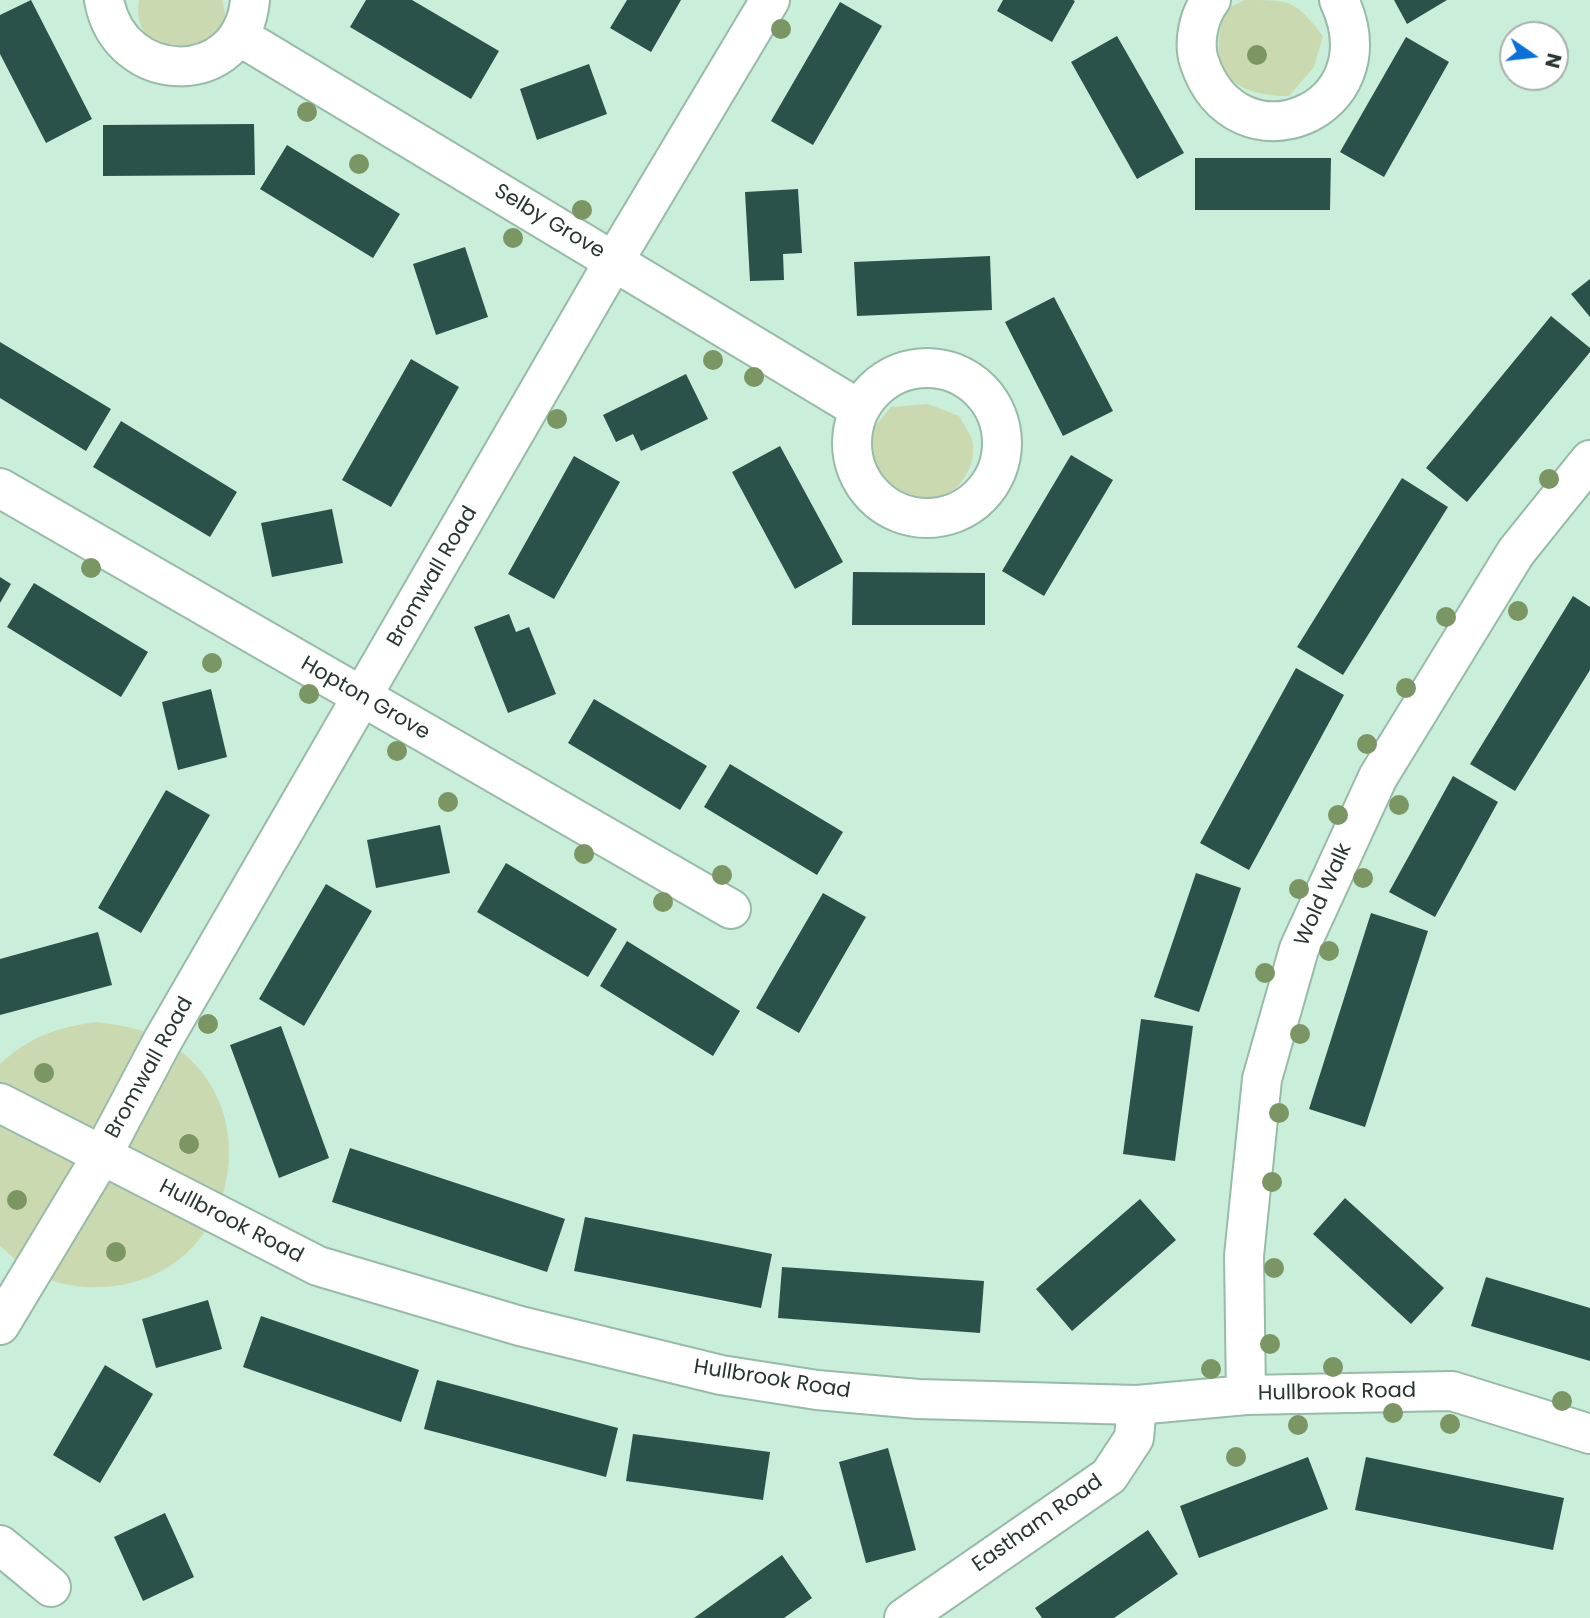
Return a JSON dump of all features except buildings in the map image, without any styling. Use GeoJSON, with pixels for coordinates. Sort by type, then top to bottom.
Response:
{"type":"FeatureCollection","features":[{"type":"Feature","properties":{"kind":"street"},"geometry":{"type":"LineString","coordinates":[[104,0],[107,17],[118,37],[134,54],[156,65],[179,68],[202,64],[223,53],[239,36],[249,13],[250,0]]}},
{"type":"Feature","properties":{"kind":"street","name":"Bromwall Road"},"geometry":{"type":"LineString","coordinates":[[0,1325],[101,1157],[163,1040],[614,261],[770,0]]}},
{"type":"Feature","properties":{"kind":"street"},"geometry":{"type":"LineString","coordinates":[[1204,2],[1198,30],[1197,55],[1205,78],[1219,99],[1239,114],[1264,121],[1289,120],[1312,111],[1332,96],[1345,74],[1352,48],[1349,23],[1339,0]]}},
{"type":"Feature","properties":{"kind":"street","name":"Selby Grove"},"geometry":{"type":"LineString","coordinates":[[239,36],[859,409]]}},
{"type":"Feature","properties":{"kind":"street","name":"Wold Walk"},"geometry":{"type":"LineString","coordinates":[[1246,1395],[1244,1256],[1262,1079],[1299,949],[1378,777],[1516,552],[1590,460]]}},
{"type":"Feature","properties":{"kind":"street","name":"Hopton Grove"},"geometry":{"type":"LineString","coordinates":[[0,488],[731,909]]}},
{"type":"Feature","properties":{"kind":"street","name":"Hullbrook Road"},"geometry":{"type":"LineString","coordinates":[[0,1103],[318,1266],[520,1326],[721,1375],[817,1390],[918,1399],[1137,1405],[1246,1395],[1452,1391],[1590,1434]]}},
{"type":"Feature","properties":{"kind":"street","name":"Eastham Road"},"geometry":{"type":"LineString","coordinates":[[904,1618],[1108,1476],[1135,1438],[1137,1405]]}},
{"type":"Feature","properties":{"kind":"street"},"geometry":{"type":"LineString","coordinates":[[0,1545],[51,1587]]}},
{"type":"Feature","properties":{"kind":"green space"},"geometry":{"type":"Polygon","coordinates":[[[139,0],[222,0],[226,18],[210,47],[177,57],[159,47],[146,35],[139,20],[139,0]]]}},
{"type":"Feature","properties":{"kind":"green space"},"geometry":{"type":"Polygon","coordinates":[[[1245,0],[1291,4],[1306,15],[1323,36],[1314,67],[1289,96],[1268,95],[1237,84],[1227,74],[1221,62],[1220,29],[1226,9],[1245,0]]]}},
{"type":"Feature","properties":{"kind":"green space"},"geometry":{"type":"Polygon","coordinates":[[[928,404],[959,416],[971,438],[973,456],[959,485],[941,498],[921,503],[901,497],[875,475],[872,430],[891,407],[928,404]]]}},
{"type":"Feature","properties":{"kind":"green space"},"geometry":{"type":"Polygon","coordinates":[[[96,1022],[155,1036],[197,1066],[218,1100],[228,1138],[227,1177],[215,1214],[193,1246],[162,1271],[121,1285],[87,1287],[65,1284],[34,1273],[0,1246],[0,1064],[33,1040],[69,1027],[96,1022]]]}}]}
